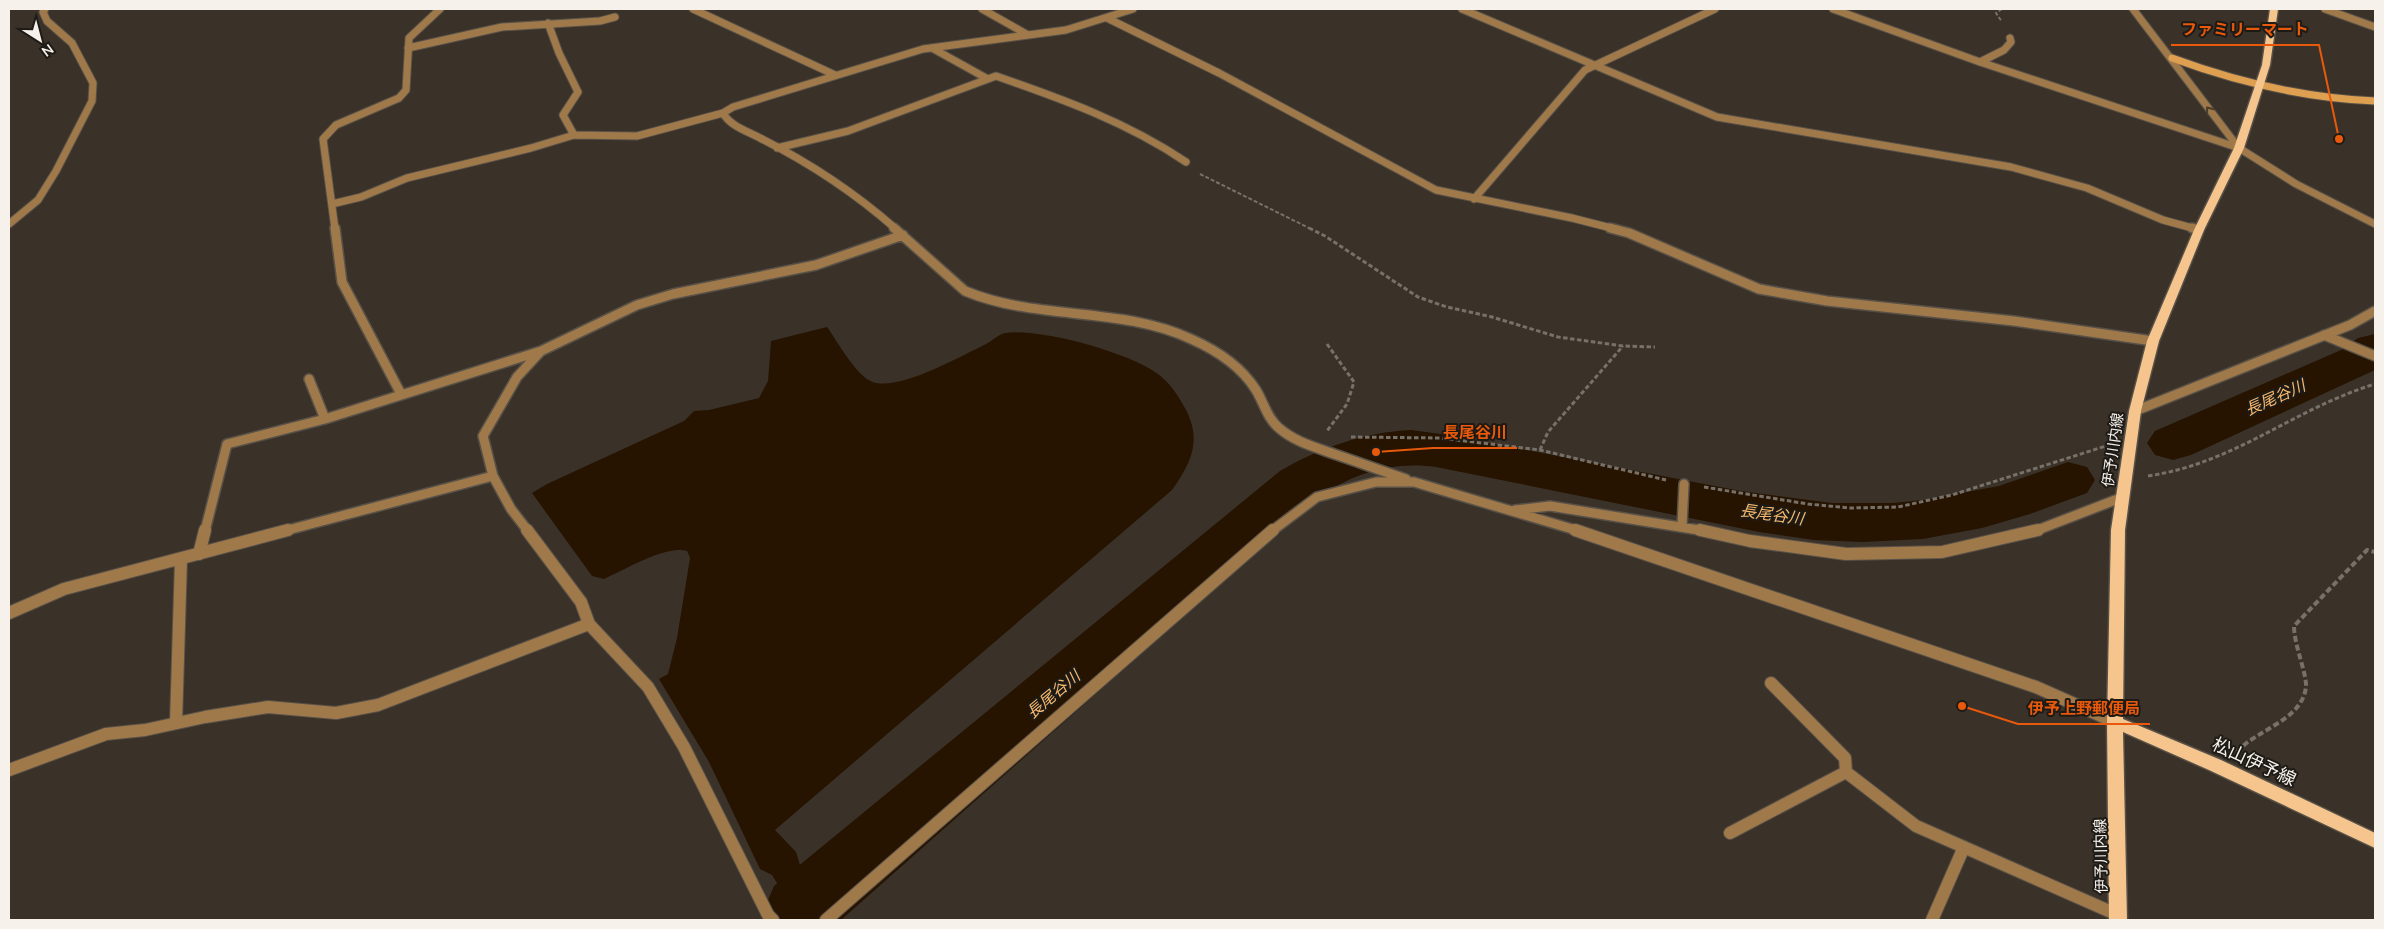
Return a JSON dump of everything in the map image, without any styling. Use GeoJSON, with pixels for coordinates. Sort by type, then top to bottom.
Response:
{"type":"FeatureCollection","features":[{"type":"Feature","properties":{"kind":"main road","name":"伊予川内線"},"geometry":{"type":"LineString","coordinates":[[2118,918],[2115,722],[2118,530],[2134,411],[2153,341],[2199,230],[2239,148],[2266,65],[2274,9]]}},
{"type":"Feature","properties":{"kind":"main road","name":"松山伊予線"},"geometry":{"type":"LineString","coordinates":[[2115,722],[2229,771],[2375,841]]}},
{"type":"Feature","properties":{"kind":"street"},"geometry":{"type":"LineString","coordinates":[[9,224],[38,200],[56,171],[92,101],[93,83],[72,43],[47,21],[43,12],[45,9]]}},
{"type":"Feature","properties":{"kind":"street"},"geometry":{"type":"LineString","coordinates":[[401,394],[342,282],[323,140],[327,131],[400,98],[406,90],[409,38],[440,9]]}},
{"type":"Feature","properties":{"kind":"street"},"geometry":{"type":"LineString","coordinates":[[692,9],[835,76]]}},
{"type":"Feature","properties":{"kind":"street"},"geometry":{"type":"LineString","coordinates":[[982,9],[1028,35]]}},
{"type":"Feature","properties":{"kind":"street"},"geometry":{"type":"LineString","coordinates":[[332,204],[361,197],[407,178],[531,148],[574,135],[637,136],[723,113],[733,107],[932,48],[1066,30],[1133,9]]}},
{"type":"Feature","properties":{"kind":"street"},"geometry":{"type":"LineString","coordinates":[[1462,9],[1717,117],[2011,166],[2087,188],[2163,220],[2199,230]]}},
{"type":"Feature","properties":{"kind":"street"},"geometry":{"type":"LineString","coordinates":[[1474,199],[1585,70],[1715,9]]}},
{"type":"Feature","properties":{"kind":"street"},"geometry":{"type":"LineString","coordinates":[[1833,9],[1980,62],[2239,148],[2296,184],[2375,224]]}},
{"type":"Feature","properties":{"kind":"street"},"geometry":{"type":"LineString","coordinates":[[2133,9],[2239,148]]}},
{"type":"Feature","properties":{"kind":"street"},"geometry":{"type":"LineString","coordinates":[[2325,9],[2375,27]]}},
{"type":"Feature","properties":{"kind":"street"},"geometry":{"type":"LineString","coordinates":[[408,48],[477,31],[615,17]]}},
{"type":"Feature","properties":{"kind":"street"},"geometry":{"type":"LineString","coordinates":[[1107,18],[1220,73],[1436,190],[1572,218],[1629,233],[1759,289],[1827,301],[2024,323],[2153,341]]}},
{"type":"Feature","properties":{"kind":"street"},"geometry":{"type":"LineString","coordinates":[[548,23],[578,92],[563,115],[574,135]]}},
{"type":"Feature","properties":{"kind":"street"},"geometry":{"type":"LineString","coordinates":[[1980,62],[2004,50],[2011,42],[2010,38]]}},
{"type":"Feature","properties":{"kind":"street"},"geometry":{"type":"LineString","coordinates":[[932,48],[986,78]]}},
{"type":"Feature","properties":{"kind":"street"},"geometry":{"type":"LineString","coordinates":[[2172,58],[2216,73],[2337,100],[2375,101]]}},
{"type":"Feature","properties":{"kind":"street"},"geometry":{"type":"LineString","coordinates":[[777,148],[848,131],[986,78],[996,76],[1083,107],[1155,142],[1186,162]]}},
{"type":"Feature","properties":{"kind":"street"},"geometry":{"type":"LineString","coordinates":[[723,113],[727,121],[777,148],[865,202],[965,291],[1002,304],[1095,315],[1155,325],[1200,342],[1241,370],[1256,388],[1268,415],[1280,429],[1298,442],[1414,482],[1612,541],[2036,687],[2115,722]]}},
{"type":"Feature","properties":{"kind":"street"},"geometry":{"type":"LineString","coordinates":[[199,554],[227,444],[325,419],[541,351],[637,305],[673,294],[816,265],[903,235]]}},
{"type":"Feature","properties":{"kind":"street"},"geometry":{"type":"LineString","coordinates":[[2134,411],[2350,325],[2375,312]]}},
{"type":"Feature","properties":{"kind":"street"},"geometry":{"type":"LineString","coordinates":[[2324,335],[2375,356]]}},
{"type":"Feature","properties":{"kind":"street"},"geometry":{"type":"LineString","coordinates":[[541,351],[517,377],[498,407],[484,436],[493,476],[511,509],[581,602],[589,624],[648,687],[684,747],[768,915],[773,920]]}},
{"type":"Feature","properties":{"kind":"street"},"geometry":{"type":"LineString","coordinates":[[309,379],[325,419]]}},
{"type":"Feature","properties":{"kind":"street"},"geometry":{"type":"LineString","coordinates":[[9,613],[64,589],[493,476]]}},
{"type":"Feature","properties":{"kind":"street"},"geometry":{"type":"LineString","coordinates":[[826,920],[1289,516],[1317,497],[1346,489],[1376,482],[1414,482]]}},
{"type":"Feature","properties":{"kind":"street"},"geometry":{"type":"LineString","coordinates":[[1682,526],[1684,484]]}},
{"type":"Feature","properties":{"kind":"street"},"geometry":{"type":"LineString","coordinates":[[1509,510],[1550,506],[1682,526],[1750,541],[1846,554],[1942,552],[2033,532],[2123,497]]}},
{"type":"Feature","properties":{"kind":"street"},"geometry":{"type":"LineString","coordinates":[[176,723],[181,559]]}},
{"type":"Feature","properties":{"kind":"street"},"geometry":{"type":"LineString","coordinates":[[9,770],[106,734],[145,730],[268,707],[336,713],[378,705],[589,624]]}},
{"type":"Feature","properties":{"kind":"street"},"geometry":{"type":"LineString","coordinates":[[1771,683],[1845,758],[1846,772],[1916,826],[2118,918]]}},
{"type":"Feature","properties":{"kind":"street"},"geometry":{"type":"LineString","coordinates":[[1730,833],[1846,772]]}},
{"type":"Feature","properties":{"kind":"street"},"geometry":{"type":"LineString","coordinates":[[1932,920],[1964,847]]}},
{"type":"Feature","properties":{"kind":"path"},"geometry":{"type":"LineString","coordinates":[[1186,162],[1208,180],[1325,236],[1418,297],[1447,307],[1492,317],[1558,337],[1623,346],[1655,347]]}},
{"type":"Feature","properties":{"kind":"path"},"geometry":{"type":"LineString","coordinates":[[1314,447],[1348,404],[1354,382],[1349,372],[1333,356],[1327,344]]}},
{"type":"Feature","properties":{"kind":"path"},"geometry":{"type":"LineString","coordinates":[[1540,450],[1548,432],[1623,346]]}},
{"type":"Feature","properties":{"kind":"path"},"geometry":{"type":"LineString","coordinates":[[2126,477],[2161,475],[2198,467],[2269,434],[2338,396],[2375,384]]}},
{"type":"Feature","properties":{"kind":"path"},"geometry":{"type":"LineString","coordinates":[[1350,437],[1440,438],[1540,450],[1596,465],[1684,484],[1808,504],[1850,508],[1898,506],[1952,495],[2131,437]]}},
{"type":"Feature","properties":{"kind":"path"},"geometry":{"type":"LineString","coordinates":[[2229,771],[2238,750],[2246,741],[2263,734],[2284,719],[2301,701],[2306,686],[2294,640],[2294,626],[2367,550],[2375,552]]}},
{"type":"Feature","properties":{"kind":"shaded area"},"geometry":{"type":"Polygon","coordinates":[[[827,327],[855,368],[869,380],[876,383],[902,381],[932,370],[1005,333],[1039,334],[1082,343],[1142,364],[1165,380],[1186,410],[1191,421],[1194,442],[1189,461],[1172,490],[775,830],[796,852],[805,882],[819,900],[804,912],[790,905],[772,875],[760,869],[709,762],[659,679],[668,674],[677,638],[690,558],[687,551],[678,550],[657,555],[604,579],[592,576],[532,493],[547,484],[684,421],[694,411],[709,410],[759,398],[768,381],[771,341],[827,327]]]}},
{"type":"Feature","properties":{"kind":"waterway","name":"長尾谷川"},"geometry":{"type":"LineString","coordinates":[[2173,443],[2358,360],[2375,348]]}},
{"type":"Feature","properties":{"kind":"waterway","name":"長尾谷川"},"geometry":{"type":"LineString","coordinates":[[800,910],[1299,484],[1347,460],[1373,452],[1399,448],[1423,448],[1759,513],[1814,521],[1862,523],[1923,520],[1982,509],[2011,501],[2068,480]]}},
{"type":"Feature","properties":{"kind":"place","name":"ファミリーマート"},"geometry":{"type":"Point","coordinates":[2339,139]}},
{"type":"Feature","properties":{"kind":"place","name":"長尾谷川"},"geometry":{"type":"Point","coordinates":[1376,452]}},
{"type":"Feature","properties":{"kind":"place","name":"伊予上野郵便局"},"geometry":{"type":"Point","coordinates":[1962,706]}}]}
